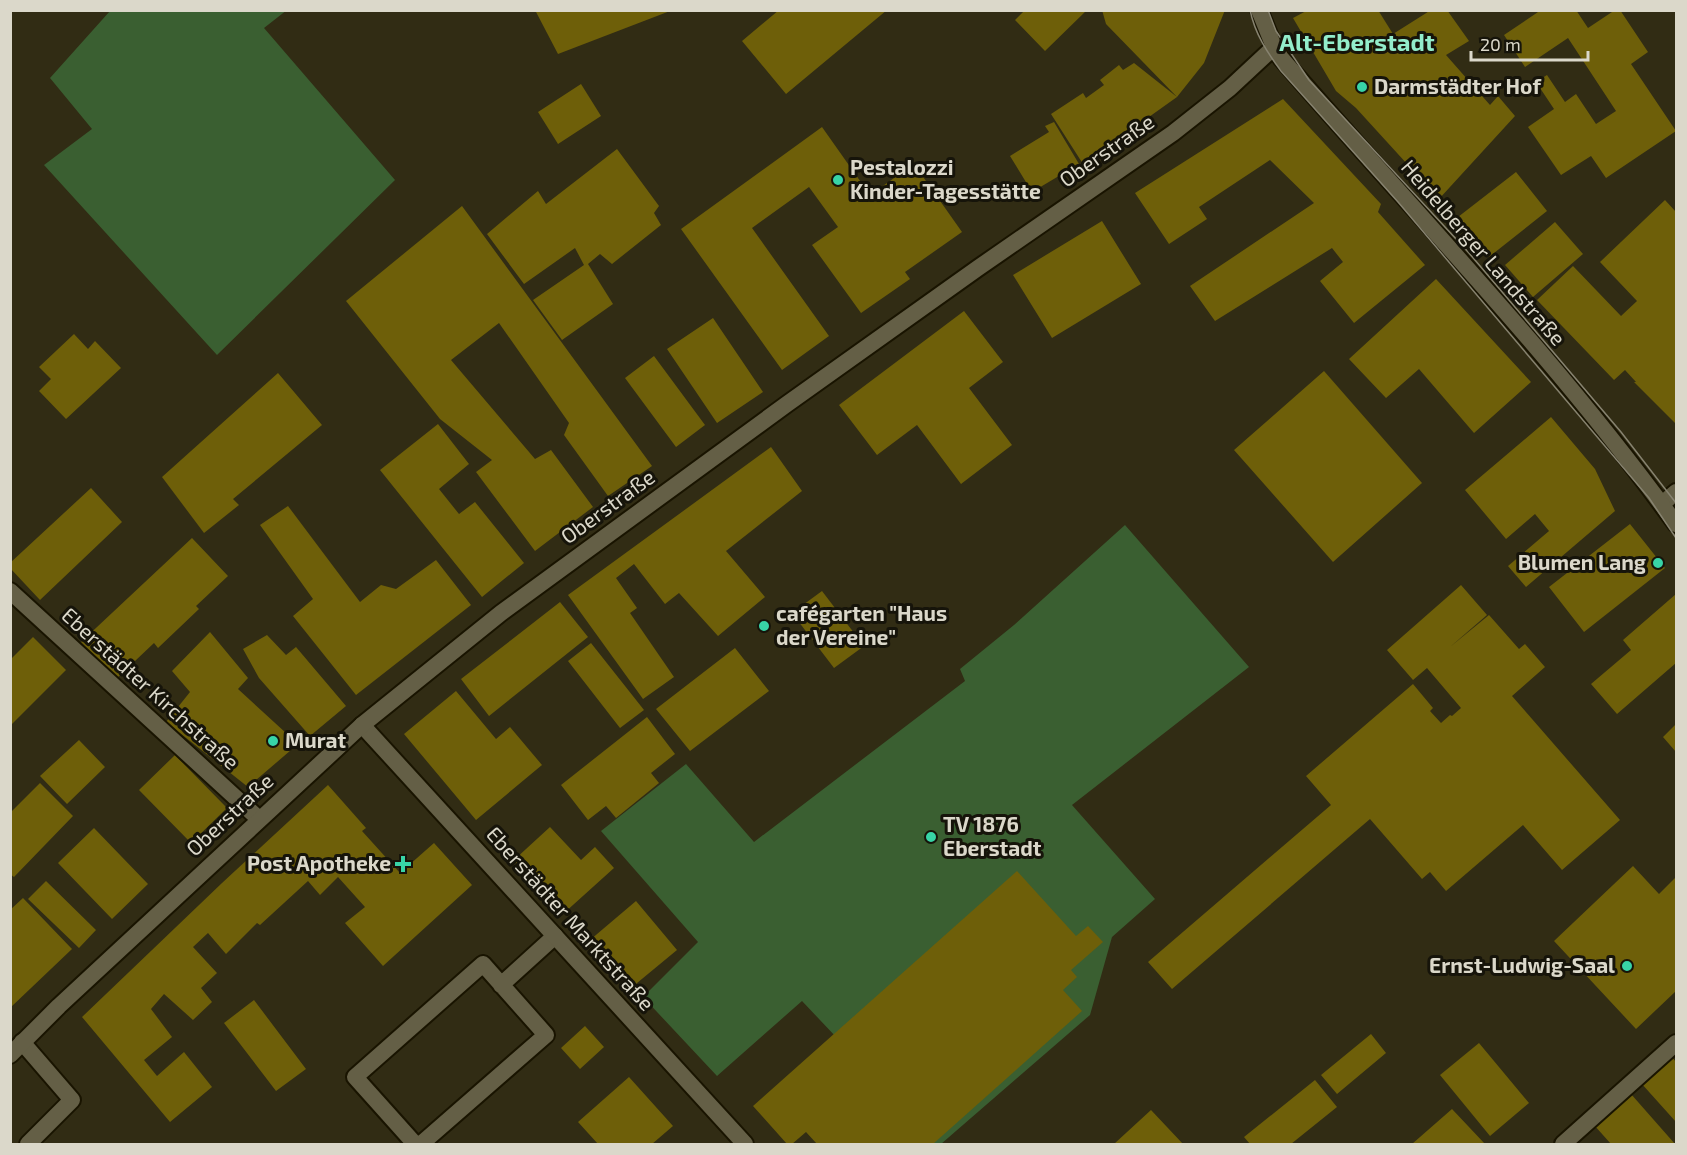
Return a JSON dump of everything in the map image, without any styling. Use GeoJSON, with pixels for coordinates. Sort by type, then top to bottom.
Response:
{"type":"FeatureCollection","features":[{"type":"Feature","properties":{"kind":"street","name":"Heidelberger Landstraße"},"geometry":{"type":"LineString","coordinates":[[1259,10],[1281,58],[1520,328],[1677,524]]}},
{"type":"Feature","properties":{"kind":"street","name":"Oberstraße"},"geometry":{"type":"LineString","coordinates":[[10,1055],[58,1006],[362,725],[501,613],[969,274],[1173,133],[1230,88],[1274,47]]}},
{"type":"Feature","properties":{"kind":"street"},"geometry":{"type":"LineString","coordinates":[[1662,504],[1677,492]]}},
{"type":"Feature","properties":{"kind":"street","name":"Eberstädter Kirchstraße"},"geometry":{"type":"LineString","coordinates":[[10,591],[259,819]]}},
{"type":"Feature","properties":{"kind":"street","name":"Eberstädter Marktstraße"},"geometry":{"type":"LineString","coordinates":[[362,725],[745,1144]]}},
{"type":"Feature","properties":{"kind":"street"},"geometry":{"type":"LineString","coordinates":[[501,985],[555,936]]}},
{"type":"Feature","properties":{"kind":"street"},"geometry":{"type":"LineString","coordinates":[[415,1144],[355,1077],[483,964],[546,1035],[421,1144]]}},
{"type":"Feature","properties":{"kind":"street"},"geometry":{"type":"LineString","coordinates":[[22,1042],[72,1100],[28,1144]]}},
{"type":"Feature","properties":{"kind":"street"},"geometry":{"type":"LineString","coordinates":[[1563,1144],[1677,1043]]}},
{"type":"Feature","properties":{"kind":"green space"},"geometry":{"type":"Polygon","coordinates":[[[287,10],[264,28],[395,180],[217,355],[44,165],[92,129],[50,78],[110,11],[287,10]]]}},
{"type":"Feature","properties":{"kind":"green space","name":"TV 1876 Eberstadt"},"geometry":{"type":"Polygon","coordinates":[[[1125,525],[1249,667],[1072,805],[1155,899],[1112,937],[1090,1015],[941,1144],[878,1144],[841,1104],[872,1075],[802,1001],[717,1076],[643,997],[698,942],[601,831],[686,764],[754,842],[965,681],[960,669],[1014,625],[1125,525]]]}},
{"type":"Feature","properties":{"kind":"building"},"geometry":{"type":"Polygon","coordinates":[[[535,10],[670,10],[670,11],[558,54],[535,10]]]}},
{"type":"Feature","properties":{"kind":"building"},"geometry":{"type":"Polygon","coordinates":[[[779,10],[887,10],[786,94],[742,41],[779,10]]]}},
{"type":"Feature","properties":{"kind":"building"},"geometry":{"type":"Polygon","coordinates":[[[1025,10],[1087,10],[1045,51],[1015,20],[1025,10]]]}},
{"type":"Feature","properties":{"kind":"building"},"geometry":{"type":"Polygon","coordinates":[[[1102,10],[1225,10],[1204,63],[1177,97],[1106,24],[1102,10]]]}},
{"type":"Feature","properties":{"kind":"building"},"geometry":{"type":"Polygon","coordinates":[[[1308,10],[1378,10],[1393,34],[1431,10],[1447,10],[1469,41],[1446,55],[1490,105],[1498,96],[1515,116],[1439,199],[1356,108],[1336,91],[1293,18],[1308,10]]]}},
{"type":"Feature","properties":{"kind":"building"},"geometry":{"type":"Polygon","coordinates":[[[1541,10],[1576,10],[1588,28],[1615,10],[1620,10],[1648,52],[1631,64],[1676,131],[1606,178],[1591,156],[1561,175],[1528,127],[1554,109],[1536,82],[1547,75],[1565,102],[1576,94],[1596,124],[1616,111],[1568,38],[1525,67],[1504,35],[1541,10]]]}},
{"type":"Feature","properties":{"kind":"building"},"geometry":{"type":"Polygon","coordinates":[[[1134,63],[1177,97],[1083,164],[1051,114],[1083,93],[1086,98],[1104,85],[1100,80],[1119,65],[1123,70],[1134,63]]]}},
{"type":"Feature","properties":{"kind":"building"},"geometry":{"type":"Polygon","coordinates":[[[581,84],[601,116],[558,144],[538,112],[581,84]]]}},
{"type":"Feature","properties":{"kind":"building"},"geometry":{"type":"Polygon","coordinates":[[[1283,99],[1381,204],[1378,212],[1425,265],[1354,323],[1320,281],[1343,262],[1332,248],[1215,321],[1190,286],[1314,203],[1270,160],[1199,207],[1207,219],[1169,244],[1135,193],[1283,99]]]}},
{"type":"Feature","properties":{"kind":"building"},"geometry":{"type":"Polygon","coordinates":[[[1054,122],[1079,164],[1032,192],[1010,156],[1049,132],[1045,126],[1054,122]]]}},
{"type":"Feature","properties":{"kind":"building"},"geometry":{"type":"Polygon","coordinates":[[[822,127],[870,195],[914,164],[962,232],[905,272],[910,279],[861,313],[812,245],[838,227],[809,187],[752,228],[829,336],[782,370],[681,229],[822,127]]]}},
{"type":"Feature","properties":{"kind":"building"},"geometry":{"type":"Polygon","coordinates":[[[617,149],[659,206],[654,213],[661,225],[612,264],[600,254],[588,264],[613,304],[562,340],[533,300],[584,265],[575,248],[524,284],[487,234],[538,191],[546,204],[617,149]]]}},
{"type":"Feature","properties":{"kind":"building"},"geometry":{"type":"Polygon","coordinates":[[[1516,172],[1547,211],[1489,257],[1458,217],[1516,172]]]}},
{"type":"Feature","properties":{"kind":"building"},"geometry":{"type":"Polygon","coordinates":[[[1665,200],[1676,212],[1676,424],[1625,370],[1614,380],[1537,300],[1573,266],[1621,316],[1637,301],[1600,262],[1665,200]]]}},
{"type":"Feature","properties":{"kind":"building"},"geometry":{"type":"Polygon","coordinates":[[[462,206],[652,466],[608,496],[564,435],[569,423],[499,323],[451,360],[535,459],[551,450],[593,507],[535,551],[476,472],[492,460],[440,419],[346,301],[462,206]]]}},
{"type":"Feature","properties":{"kind":"building"},"geometry":{"type":"Polygon","coordinates":[[[1102,221],[1141,284],[1052,338],[1013,275],[1102,221]]]}},
{"type":"Feature","properties":{"kind":"building"},"geometry":{"type":"Polygon","coordinates":[[[1555,222],[1583,254],[1533,297],[1505,265],[1555,222]]]}},
{"type":"Feature","properties":{"kind":"building"},"geometry":{"type":"Polygon","coordinates":[[[1436,279],[1531,382],[1474,433],[1419,369],[1386,398],[1349,359],[1436,279]]]}},
{"type":"Feature","properties":{"kind":"building"},"geometry":{"type":"Polygon","coordinates":[[[964,311],[1003,362],[969,388],[1012,445],[961,484],[917,425],[877,455],[839,405],[964,311]]]}},
{"type":"Feature","properties":{"kind":"building"},"geometry":{"type":"Polygon","coordinates":[[[713,318],[763,392],[717,423],[667,349],[713,318]]]}},
{"type":"Feature","properties":{"kind":"building"},"geometry":{"type":"Polygon","coordinates":[[[74,334],[88,349],[95,341],[121,368],[66,419],[39,391],[51,379],[39,367],[74,334]]]}},
{"type":"Feature","properties":{"kind":"building"},"geometry":{"type":"Polygon","coordinates":[[[654,356],[705,425],[676,447],[625,378],[654,356]]]}},
{"type":"Feature","properties":{"kind":"building"},"geometry":{"type":"Polygon","coordinates":[[[1324,371],[1422,483],[1333,562],[1234,450],[1324,371]]]}},
{"type":"Feature","properties":{"kind":"building"},"geometry":{"type":"Polygon","coordinates":[[[278,373],[322,425],[233,499],[239,505],[204,533],[162,477],[278,373]]]}},
{"type":"Feature","properties":{"kind":"building"},"geometry":{"type":"Polygon","coordinates":[[[1551,417],[1595,469],[1615,511],[1526,587],[1508,566],[1549,531],[1535,514],[1506,539],[1465,490],[1551,417]]]}},
{"type":"Feature","properties":{"kind":"building"},"geometry":{"type":"Polygon","coordinates":[[[438,424],[469,464],[439,489],[459,514],[475,502],[524,563],[482,597],[380,470],[438,424]]]}},
{"type":"Feature","properties":{"kind":"building"},"geometry":{"type":"Polygon","coordinates":[[[771,447],[802,491],[726,551],[765,597],[718,636],[679,593],[665,604],[634,564],[616,578],[637,608],[630,613],[674,677],[643,699],[568,595],[771,447]]]}},
{"type":"Feature","properties":{"kind":"building"},"geometry":{"type":"Polygon","coordinates":[[[91,488],[122,522],[40,600],[10,568],[10,563],[91,488]]]}},
{"type":"Feature","properties":{"kind":"building"},"geometry":{"type":"Polygon","coordinates":[[[288,506],[360,602],[381,585],[396,589],[436,560],[471,605],[356,695],[293,616],[313,599],[260,525],[288,506]]]}},
{"type":"Feature","properties":{"kind":"building"},"geometry":{"type":"Polygon","coordinates":[[[1630,524],[1665,568],[1584,632],[1549,587],[1630,524]]]}},
{"type":"Feature","properties":{"kind":"building"},"geometry":{"type":"Polygon","coordinates":[[[192,538],[228,576],[196,606],[199,609],[158,648],[154,643],[116,679],[81,642],[192,538]]]}},
{"type":"Feature","properties":{"kind":"building"},"geometry":{"type":"Polygon","coordinates":[[[1461,585],[1487,615],[1450,647],[1489,615],[1519,649],[1525,644],[1545,667],[1512,696],[1620,820],[1562,870],[1523,825],[1446,891],[1430,872],[1422,879],[1370,819],[1172,989],[1148,962],[1331,805],[1306,776],[1413,684],[1433,708],[1430,711],[1441,723],[1461,708],[1427,668],[1413,680],[1387,650],[1461,585]]]}},
{"type":"Feature","properties":{"kind":"building"},"geometry":{"type":"Polygon","coordinates":[[[822,591],[864,646],[834,668],[792,613],[822,591]]]}},
{"type":"Feature","properties":{"kind":"building"},"geometry":{"type":"Polygon","coordinates":[[[1676,594],[1676,663],[1617,714],[1591,684],[1631,650],[1623,640],[1676,594]]]}},
{"type":"Feature","properties":{"kind":"building"},"geometry":{"type":"Polygon","coordinates":[[[560,602],[588,637],[489,716],[461,679],[560,602]]]}},
{"type":"Feature","properties":{"kind":"building"},"geometry":{"type":"Polygon","coordinates":[[[210,632],[248,678],[238,689],[298,744],[248,787],[166,722],[190,692],[172,671],[210,632]]]}},
{"type":"Feature","properties":{"kind":"building"},"geometry":{"type":"Polygon","coordinates":[[[267,635],[286,655],[296,647],[346,706],[310,736],[259,678],[243,649],[267,635]]]}},
{"type":"Feature","properties":{"kind":"building"},"geometry":{"type":"Polygon","coordinates":[[[33,637],[66,670],[10,726],[10,660],[33,637]]]}},
{"type":"Feature","properties":{"kind":"building"},"geometry":{"type":"Polygon","coordinates":[[[591,643],[644,710],[620,728],[568,661],[591,643]]]}},
{"type":"Feature","properties":{"kind":"building"},"geometry":{"type":"Polygon","coordinates":[[[735,648],[769,691],[690,751],[656,709],[735,648]]]}},
{"type":"Feature","properties":{"kind":"building"},"geometry":{"type":"Polygon","coordinates":[[[456,691],[496,739],[510,727],[542,765],[476,820],[404,734],[456,691]]]}},
{"type":"Feature","properties":{"kind":"building"},"geometry":{"type":"Polygon","coordinates":[[[647,717],[675,754],[651,773],[659,783],[616,818],[606,806],[588,820],[561,785],[647,717]]]}},
{"type":"Feature","properties":{"kind":"building"},"geometry":{"type":"Polygon","coordinates":[[[1676,724],[1676,752],[1663,737],[1676,724]]]}},
{"type":"Feature","properties":{"kind":"building"},"geometry":{"type":"Polygon","coordinates":[[[79,740],[105,767],[67,804],[40,776],[79,740]]]}},
{"type":"Feature","properties":{"kind":"building"},"geometry":{"type":"Polygon","coordinates":[[[175,755],[227,808],[191,843],[139,790],[175,755]]]}},
{"type":"Feature","properties":{"kind":"building"},"geometry":{"type":"Polygon","coordinates":[[[40,783],[73,816],[14,877],[10,874],[10,813],[40,783]]]}},
{"type":"Feature","properties":{"kind":"building"},"geometry":{"type":"Polygon","coordinates":[[[328,785],[366,828],[362,831],[400,873],[434,843],[472,885],[383,966],[345,923],[365,907],[338,877],[320,895],[308,881],[260,925],[257,923],[226,954],[208,933],[193,947],[217,973],[201,988],[212,1002],[193,1020],[164,994],[151,1009],[172,1037],[144,1060],[157,1076],[184,1052],[212,1087],[170,1122],[82,1017],[328,785]]]}},
{"type":"Feature","properties":{"kind":"building"},"geometry":{"type":"Polygon","coordinates":[[[550,827],[581,860],[595,847],[614,868],[563,914],[514,860],[550,827]]]}},
{"type":"Feature","properties":{"kind":"building"},"geometry":{"type":"Polygon","coordinates":[[[94,828],[148,884],[112,919],[58,863],[94,828]]]}},
{"type":"Feature","properties":{"kind":"building","name":"Ernst-Ludwig-Saal"},"geometry":{"type":"Polygon","coordinates":[[[1633,866],[1659,894],[1676,877],[1676,991],[1636,1029],[1554,941],[1633,866]]]}},
{"type":"Feature","properties":{"kind":"building"},"geometry":{"type":"Polygon","coordinates":[[[1017,871],[1076,936],[1088,926],[1103,942],[1071,970],[1077,977],[1063,990],[1082,1011],[933,1144],[817,1144],[806,1132],[792,1144],[787,1144],[753,1106],[1017,871]]]}},
{"type":"Feature","properties":{"kind":"building"},"geometry":{"type":"Polygon","coordinates":[[[46,881],[96,930],[79,948],[28,899],[46,881]]]}},
{"type":"Feature","properties":{"kind":"building"},"geometry":{"type":"Polygon","coordinates":[[[23,898],[72,949],[10,1008],[10,910],[23,898]]]}},
{"type":"Feature","properties":{"kind":"building"},"geometry":{"type":"Polygon","coordinates":[[[636,901],[677,950],[631,988],[590,940],[636,901]]]}},
{"type":"Feature","properties":{"kind":"building"},"geometry":{"type":"Polygon","coordinates":[[[254,1000],[306,1069],[276,1091],[224,1023],[254,1000]]]}},
{"type":"Feature","properties":{"kind":"building"},"geometry":{"type":"Polygon","coordinates":[[[585,1026],[604,1047],[580,1069],[561,1048],[585,1026]]]}},
{"type":"Feature","properties":{"kind":"building"},"geometry":{"type":"Polygon","coordinates":[[[1371,1034],[1386,1053],[1337,1094],[1321,1075],[1371,1034]]]}},
{"type":"Feature","properties":{"kind":"building"},"geometry":{"type":"Polygon","coordinates":[[[1479,1043],[1529,1103],[1490,1136],[1440,1075],[1479,1043]]]}},
{"type":"Feature","properties":{"kind":"building"},"geometry":{"type":"Polygon","coordinates":[[[1671,1056],[1676,1062],[1676,1122],[1641,1083],[1671,1056]]]}},
{"type":"Feature","properties":{"kind":"building"},"geometry":{"type":"Polygon","coordinates":[[[629,1077],[673,1126],[652,1144],[598,1144],[578,1122],[629,1077]]]}},
{"type":"Feature","properties":{"kind":"building"},"geometry":{"type":"Polygon","coordinates":[[[1315,1080],[1337,1107],[1291,1144],[1250,1144],[1244,1137],[1315,1080]]]}},
{"type":"Feature","properties":{"kind":"building"},"geometry":{"type":"Polygon","coordinates":[[[1631,1094],[1675,1144],[1611,1144],[1594,1125],[1631,1094]]]}},
{"type":"Feature","properties":{"kind":"building"},"geometry":{"type":"Polygon","coordinates":[[[1452,1109],[1485,1144],[1412,1144],[1452,1109]]]}},
{"type":"Feature","properties":{"kind":"building"},"geometry":{"type":"Polygon","coordinates":[[[1151,1110],[1183,1144],[1114,1144],[1151,1110]]]}},
{"type":"Feature","properties":{"kind":"tram line"},"geometry":{"type":"LineString","coordinates":[[1250,10],[1262,42],[1281,71],[1398,202],[1649,498],[1676,538]]}},
{"type":"Feature","properties":{"kind":"tram line"},"geometry":{"type":"LineString","coordinates":[[1268,10],[1276,31],[1309,80],[1469,253],[1621,432],[1676,503]]}},
{"type":"Feature","properties":{"kind":"place","name":"Darmstädter Hof"},"geometry":{"type":"Point","coordinates":[1362,87]}},
{"type":"Feature","properties":{"kind":"place","name":"Pestalozzi Kinder-Tagesstätte"},"geometry":{"type":"Point","coordinates":[838,180]}},
{"type":"Feature","properties":{"kind":"place","name":"Blumen Lang"},"geometry":{"type":"Point","coordinates":[1658,563]}},
{"type":"Feature","properties":{"kind":"place","name":"cafégarten \"Haus der Vereine\""},"geometry":{"type":"Point","coordinates":[764,626]}},
{"type":"Feature","properties":{"kind":"place","name":"Murat"},"geometry":{"type":"Point","coordinates":[273,741]}},
{"type":"Feature","properties":{"kind":"place","name":"TV 1876 Eberstadt"},"geometry":{"type":"Point","coordinates":[931,837]}},
{"type":"Feature","properties":{"kind":"place","name":"Post Apotheke"},"geometry":{"type":"Point","coordinates":[403,864]}},
{"type":"Feature","properties":{"kind":"place","name":"Ernst-Ludwig-Saal"},"geometry":{"type":"Point","coordinates":[1627,966]}},
{"type":"Feature","properties":{"kind":"district","name":"Alt-Eberstadt"},"geometry":{"type":"Point","coordinates":[1357,43]}}]}
